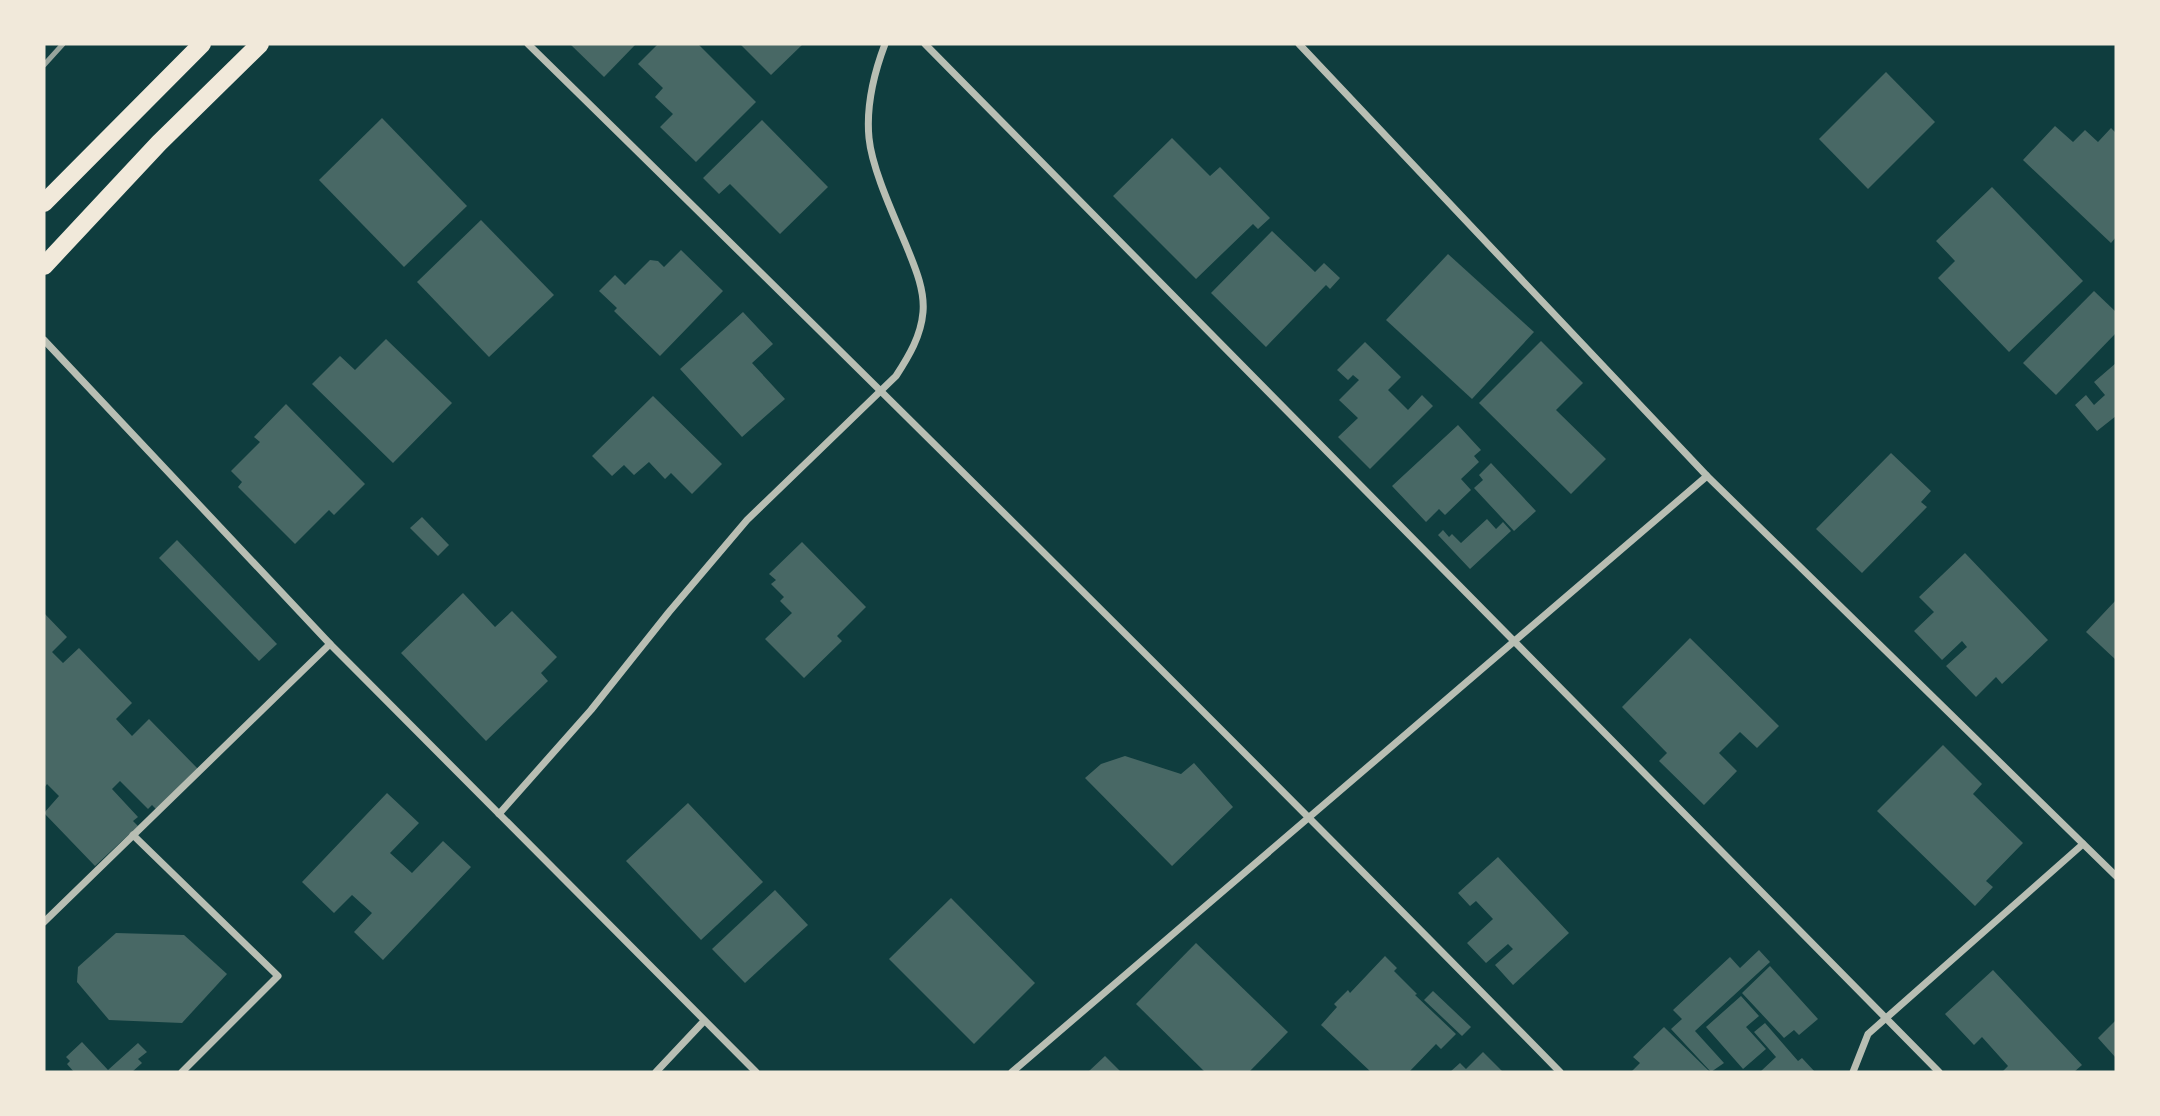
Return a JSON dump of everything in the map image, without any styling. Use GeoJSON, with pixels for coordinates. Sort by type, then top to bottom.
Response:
{"type":"FeatureCollection","features":[{"type":"Feature","properties":{"kind":"main road"},"geometry":{"type":"LineString","coordinates":[[44,204],[202,44]]}},
{"type":"Feature","properties":{"kind":"main road"},"geometry":{"type":"LineString","coordinates":[[44,266],[159,144],[260,44]]}},
{"type":"Feature","properties":{"kind":"street"},"geometry":{"type":"LineString","coordinates":[[528,44],[1310,817],[1560,1072]]}},
{"type":"Feature","properties":{"kind":"street"},"geometry":{"type":"LineString","coordinates":[[499,814],[591,710],[747,520],[896,376],[914,347],[923,311],[921,286],[883,190],[869,139],[870,98],[879,59],[886,44]]}},
{"type":"Feature","properties":{"kind":"street"},"geometry":{"type":"LineString","coordinates":[[925,44],[1939,1072]]}},
{"type":"Feature","properties":{"kind":"street"},"geometry":{"type":"LineString","coordinates":[[1298,44],[1707,476],[2116,876]]}},
{"type":"Feature","properties":{"kind":"street"},"geometry":{"type":"LineString","coordinates":[[44,340],[330,645],[756,1072]]}},
{"type":"Feature","properties":{"kind":"street"},"geometry":{"type":"LineString","coordinates":[[1012,1072],[1707,476]]}},
{"type":"Feature","properties":{"kind":"street"},"geometry":{"type":"LineString","coordinates":[[44,922],[330,645]]}},
{"type":"Feature","properties":{"kind":"street"},"geometry":{"type":"LineString","coordinates":[[133,835],[278,976],[182,1072]]}},
{"type":"Feature","properties":{"kind":"street"},"geometry":{"type":"LineString","coordinates":[[1853,1072],[1868,1034],[2083,844]]}},
{"type":"Feature","properties":{"kind":"street"},"geometry":{"type":"LineString","coordinates":[[656,1072],[704,1021]]}},
{"type":"Feature","properties":{"kind":"building"},"geometry":{"type":"Polygon","coordinates":[[[570,44],[636,44],[604,77],[570,44]]]}},
{"type":"Feature","properties":{"kind":"building"},"geometry":{"type":"Polygon","coordinates":[[[658,44],[698,44],[756,102],[696,162],[660,127],[673,114],[655,97],[663,88],[638,64],[658,44]]]}},
{"type":"Feature","properties":{"kind":"building"},"geometry":{"type":"Polygon","coordinates":[[[740,44],[803,44],[771,75],[740,44]]]}},
{"type":"Feature","properties":{"kind":"building"},"geometry":{"type":"Polygon","coordinates":[[[1886,72],[1935,122],[1868,189],[1819,139],[1886,72]]]}},
{"type":"Feature","properties":{"kind":"building"},"geometry":{"type":"Polygon","coordinates":[[[382,118],[467,206],[404,267],[319,180],[382,118]]]}},
{"type":"Feature","properties":{"kind":"building"},"geometry":{"type":"Polygon","coordinates":[[[762,120],[828,187],[780,234],[730,184],[719,194],[703,178],[762,120]]]}},
{"type":"Feature","properties":{"kind":"building"},"geometry":{"type":"Polygon","coordinates":[[[2055,126],[2073,142],[2085,130],[2098,142],[2111,128],[2116,133],[2116,237],[2111,243],[2023,160],[2055,126]]]}},
{"type":"Feature","properties":{"kind":"building"},"geometry":{"type":"Polygon","coordinates":[[[1172,138],[1210,176],[1220,167],[1270,218],[1258,229],[1253,224],[1196,279],[1113,196],[1172,138]]]}},
{"type":"Feature","properties":{"kind":"building"},"geometry":{"type":"Polygon","coordinates":[[[1992,187],[2083,281],[2009,352],[1938,278],[1955,261],[1936,241],[1992,187]]]}},
{"type":"Feature","properties":{"kind":"building"},"geometry":{"type":"Polygon","coordinates":[[[481,220],[554,295],[489,357],[417,282],[481,220]]]}},
{"type":"Feature","properties":{"kind":"building"},"geometry":{"type":"Polygon","coordinates":[[[1272,231],[1315,272],[1324,263],[1340,278],[1330,289],[1326,285],[1266,347],[1211,293],[1272,231]]]}},
{"type":"Feature","properties":{"kind":"building"},"geometry":{"type":"Polygon","coordinates":[[[681,250],[723,291],[660,356],[614,311],[617,308],[599,291],[615,275],[625,285],[650,260],[658,261],[664,267],[681,250]]]}},
{"type":"Feature","properties":{"kind":"building"},"geometry":{"type":"Polygon","coordinates":[[[1448,254],[1534,332],[1472,399],[1386,320],[1448,254]]]}},
{"type":"Feature","properties":{"kind":"building"},"geometry":{"type":"Polygon","coordinates":[[[2094,291],[2116,312],[2116,333],[2056,395],[2023,363],[2094,291]]]}},
{"type":"Feature","properties":{"kind":"building"},"geometry":{"type":"Polygon","coordinates":[[[743,312],[773,344],[752,363],[785,399],[742,437],[680,369],[743,312]]]}},
{"type":"Feature","properties":{"kind":"building"},"geometry":{"type":"Polygon","coordinates":[[[386,339],[452,403],[393,463],[312,384],[340,356],[355,370],[386,339]]]}},
{"type":"Feature","properties":{"kind":"building"},"geometry":{"type":"Polygon","coordinates":[[[1541,341],[1583,383],[1556,410],[1606,459],[1571,494],[1479,403],[1541,341]]]}},
{"type":"Feature","properties":{"kind":"building"},"geometry":{"type":"Polygon","coordinates":[[[1365,342],[1401,377],[1388,390],[1408,410],[1422,395],[1433,406],[1370,469],[1338,437],[1358,418],[1339,400],[1359,380],[1353,375],[1348,380],[1337,370],[1365,342]]]}},
{"type":"Feature","properties":{"kind":"building"},"geometry":{"type":"Polygon","coordinates":[[[2116,363],[2116,416],[2097,431],[2075,405],[2086,395],[2094,405],[2105,395],[2094,382],[2116,363]]]}},
{"type":"Feature","properties":{"kind":"building"},"geometry":{"type":"Polygon","coordinates":[[[653,396],[722,464],[692,494],[671,473],[665,479],[649,462],[634,475],[624,465],[612,476],[592,456],[653,396]]]}},
{"type":"Feature","properties":{"kind":"building"},"geometry":{"type":"Polygon","coordinates":[[[286,404],[365,484],[334,515],[329,510],[295,544],[238,487],[242,482],[231,471],[260,442],[254,437],[286,404]]]}},
{"type":"Feature","properties":{"kind":"building"},"geometry":{"type":"Polygon","coordinates":[[[1458,425],[1481,450],[1474,456],[1479,462],[1461,479],[1471,490],[1445,515],[1439,509],[1426,522],[1392,486],[1458,425]]]}},
{"type":"Feature","properties":{"kind":"building"},"geometry":{"type":"Polygon","coordinates":[[[1891,453],[1931,491],[1921,502],[1927,507],[1862,573],[1816,529],[1891,453]]]}},
{"type":"Feature","properties":{"kind":"building"},"geometry":{"type":"Polygon","coordinates":[[[1491,463],[1536,511],[1514,531],[1474,488],[1483,480],[1479,475],[1491,463]]]}},
{"type":"Feature","properties":{"kind":"building"},"geometry":{"type":"Polygon","coordinates":[[[422,517],[449,545],[438,556],[410,528],[422,517]]]}},
{"type":"Feature","properties":{"kind":"building"},"geometry":{"type":"Polygon","coordinates":[[[1487,519],[1496,529],[1503,522],[1511,531],[1470,569],[1438,535],[1443,530],[1449,537],[1452,534],[1461,543],[1487,519]]]}},
{"type":"Feature","properties":{"kind":"building"},"geometry":{"type":"Polygon","coordinates":[[[177,540],[277,644],[259,661],[159,558],[177,540]]]}},
{"type":"Feature","properties":{"kind":"building"},"geometry":{"type":"Polygon","coordinates":[[[802,542],[866,607],[837,636],[842,641],[804,678],[765,639],[792,613],[780,601],[784,597],[771,584],[776,580],[769,574],[802,542]]]}},
{"type":"Feature","properties":{"kind":"building"},"geometry":{"type":"Polygon","coordinates":[[[1965,553],[2048,640],[2002,684],[1996,677],[1976,697],[1946,666],[1967,647],[1962,641],[1942,660],[1914,631],[1934,612],[1919,597],[1965,553]]]}},
{"type":"Feature","properties":{"kind":"building"},"geometry":{"type":"Polygon","coordinates":[[[463,593],[495,627],[512,611],[557,657],[541,673],[548,681],[486,741],[401,653],[463,593]]]}},
{"type":"Feature","properties":{"kind":"building"},"geometry":{"type":"Polygon","coordinates":[[[2116,600],[2116,660],[2086,632],[2116,600]]]}},
{"type":"Feature","properties":{"kind":"building"},"geometry":{"type":"Polygon","coordinates":[[[44,613],[67,637],[52,652],[63,663],[79,648],[132,703],[116,719],[132,736],[149,719],[199,770],[157,810],[152,805],[148,809],[120,781],[112,789],[138,817],[133,821],[138,826],[95,866],[44,813],[59,796],[47,784],[44,788],[44,613]]]}},
{"type":"Feature","properties":{"kind":"building"},"geometry":{"type":"Polygon","coordinates":[[[1690,638],[1779,726],[1757,748],[1740,732],[1719,753],[1737,771],[1704,805],[1659,761],[1667,753],[1622,707],[1690,638]]]}},
{"type":"Feature","properties":{"kind":"building"},"geometry":{"type":"Polygon","coordinates":[[[1943,745],[1982,784],[1973,794],[2023,843],[1986,881],[1993,887],[1975,906],[1877,811],[1943,745]]]}},
{"type":"Feature","properties":{"kind":"building"},"geometry":{"type":"Polygon","coordinates":[[[1125,756],[1181,774],[1194,763],[1233,807],[1172,866],[1085,778],[1101,764],[1125,756]]]}},
{"type":"Feature","properties":{"kind":"building"},"geometry":{"type":"Polygon","coordinates":[[[387,793],[419,823],[390,853],[412,873],[443,841],[471,867],[383,960],[354,932],[372,913],[352,895],[334,913],[302,882],[387,793]]]}},
{"type":"Feature","properties":{"kind":"building"},"geometry":{"type":"Polygon","coordinates":[[[688,803],[763,882],[701,940],[626,861],[688,803]]]}},
{"type":"Feature","properties":{"kind":"building"},"geometry":{"type":"Polygon","coordinates":[[[1498,857],[1569,933],[1513,985],[1495,965],[1513,949],[1508,944],[1486,963],[1467,943],[1493,919],[1476,901],[1470,906],[1458,893],[1498,857]]]}},
{"type":"Feature","properties":{"kind":"building"},"geometry":{"type":"Polygon","coordinates":[[[775,890],[808,925],[745,983],[712,949],[775,890]]]}},
{"type":"Feature","properties":{"kind":"building"},"geometry":{"type":"Polygon","coordinates":[[[951,898],[1035,983],[974,1044],[889,959],[951,898]]]}},
{"type":"Feature","properties":{"kind":"building"},"geometry":{"type":"Polygon","coordinates":[[[116,933],[184,935],[227,974],[182,1023],[109,1020],[77,982],[78,967],[116,933]]]}},
{"type":"Feature","properties":{"kind":"building"},"geometry":{"type":"Polygon","coordinates":[[[1196,943],[1288,1032],[1249,1072],[1205,1072],[1136,1004],[1196,943]]]}},
{"type":"Feature","properties":{"kind":"building"},"geometry":{"type":"Polygon","coordinates":[[[1759,950],[1770,962],[1695,1031],[1724,1063],[1711,1072],[1671,1029],[1682,1019],[1673,1010],[1730,957],[1740,968],[1759,950]]]}},
{"type":"Feature","properties":{"kind":"building"},"geometry":{"type":"Polygon","coordinates":[[[1385,956],[1397,968],[1394,971],[1417,994],[1415,995],[1456,1034],[1441,1049],[1436,1044],[1409,1072],[1371,1072],[1321,1025],[1337,1007],[1334,1004],[1348,990],[1350,993],[1385,956]]]}},
{"type":"Feature","properties":{"kind":"building"},"geometry":{"type":"Polygon","coordinates":[[[1770,966],[1818,1019],[1799,1035],[1794,1030],[1784,1038],[1742,993],[1770,966]]]}},
{"type":"Feature","properties":{"kind":"building"},"geometry":{"type":"Polygon","coordinates":[[[1993,970],[2082,1065],[2074,1072],[2002,1072],[2008,1066],[1982,1037],[1974,1045],[1945,1014],[1993,970]]]}},
{"type":"Feature","properties":{"kind":"building"},"geometry":{"type":"Polygon","coordinates":[[[1433,991],[1471,1027],[1462,1036],[1424,1000],[1433,991]]]}},
{"type":"Feature","properties":{"kind":"building"},"geometry":{"type":"Polygon","coordinates":[[[1741,996],[1759,1016],[1746,1027],[1766,1049],[1743,1069],[1706,1027],[1741,996]]]}},
{"type":"Feature","properties":{"kind":"building"},"geometry":{"type":"Polygon","coordinates":[[[2116,1020],[2116,1058],[2098,1038],[2116,1020]]]}},
{"type":"Feature","properties":{"kind":"building"},"geometry":{"type":"Polygon","coordinates":[[[1765,1023],[1798,1061],[1802,1058],[1815,1072],[1760,1072],[1776,1057],[1754,1032],[1765,1023]]]}},
{"type":"Feature","properties":{"kind":"building"},"geometry":{"type":"Polygon","coordinates":[[[1664,1027],[1710,1072],[1631,1072],[1640,1063],[1633,1057],[1664,1027]]]}},
{"type":"Feature","properties":{"kind":"building"},"geometry":{"type":"Polygon","coordinates":[[[82,1042],[108,1070],[138,1043],[147,1052],[138,1059],[142,1063],[132,1072],[74,1072],[67,1064],[70,1061],[66,1057],[82,1042]]]}},
{"type":"Feature","properties":{"kind":"building"},"geometry":{"type":"Polygon","coordinates":[[[1483,1052],[1503,1072],[1450,1072],[1460,1063],[1466,1069],[1483,1052]]]}},
{"type":"Feature","properties":{"kind":"building"},"geometry":{"type":"Polygon","coordinates":[[[1105,1056],[1121,1072],[1088,1072],[1105,1056]]]}},
{"type":"Feature","properties":{"kind":"railway"},"geometry":{"type":"LineString","coordinates":[[44,65],[63,44]]}}]}
